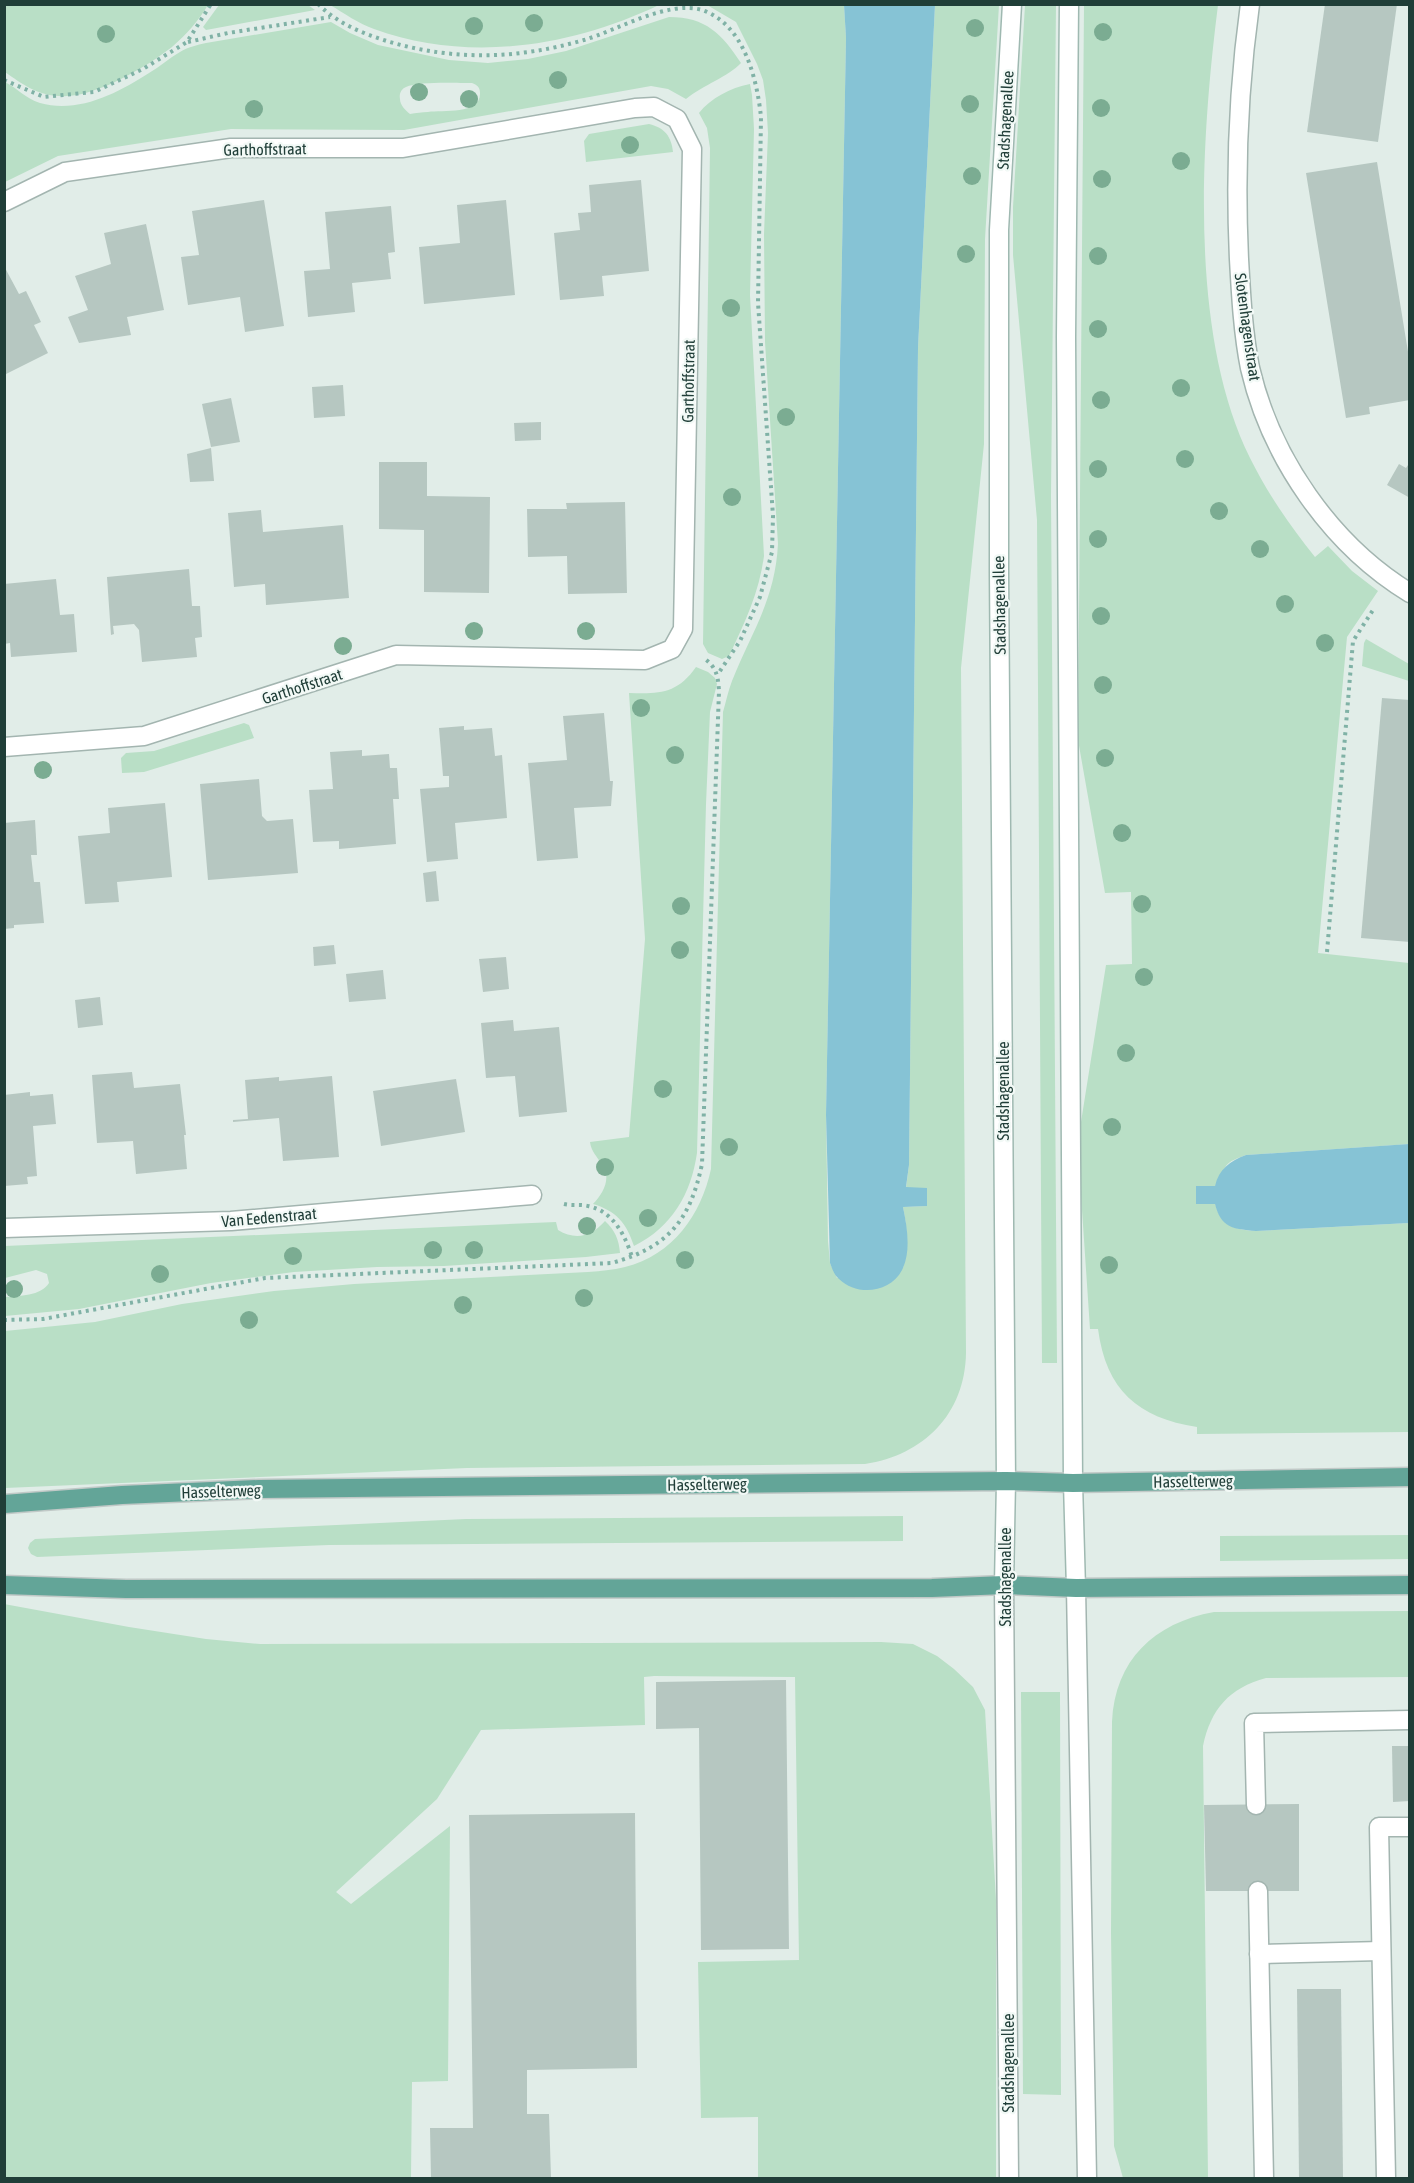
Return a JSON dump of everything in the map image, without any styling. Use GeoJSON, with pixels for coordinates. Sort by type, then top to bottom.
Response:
{"type":"FeatureCollection","features":[{"type":"Feature","properties":{"kind":"main road","name":"Hasselterweg"},"geometry":{"type":"LineString","coordinates":[[4,1504],[122,1495],[259,1489],[1006,1481],[1073,1483],[1410,1477]]}},
{"type":"Feature","properties":{"kind":"main road"},"geometry":{"type":"LineString","coordinates":[[4,1585],[126,1589],[1004,1586],[1076,1588],[1410,1585]]}},
{"type":"Feature","properties":{"kind":"street","name":"Stadshagenallee"},"geometry":{"type":"LineString","coordinates":[[1009,2178],[1004,1586],[1006,1481],[999,572],[999,230],[1012,4]]}},
{"type":"Feature","properties":{"kind":"street"},"geometry":{"type":"LineString","coordinates":[[1069,4],[1066,349],[1073,1483],[1087,2178]]}},
{"type":"Feature","properties":{"kind":"street","name":"Slotenhagenstraat"},"geometry":{"type":"LineString","coordinates":[[1250,4],[1239,112],[1236,191],[1241,293],[1250,367],[1261,404],[1276,440],[1297,480],[1324,517],[1355,550],[1391,582],[1410,593]]}},
{"type":"Feature","properties":{"kind":"street","name":"Garthoffstraat"},"geometry":{"type":"LineString","coordinates":[[4,202],[65,172],[231,148],[404,148],[635,108],[654,108],[677,119],[692,149],[683,629],[672,649],[645,660],[396,655],[144,736],[4,747]]}},
{"type":"Feature","properties":{"kind":"street","name":"Van Eedenstraat"},"geometry":{"type":"LineString","coordinates":[[4,1228],[231,1221],[532,1195]]}},
{"type":"Feature","properties":{"kind":"street"},"geometry":{"type":"LineString","coordinates":[[1256,1805],[1254,1723],[1410,1720]]}},
{"type":"Feature","properties":{"kind":"street"},"geometry":{"type":"LineString","coordinates":[[1386,2178],[1378,1827],[1410,1827]]}},
{"type":"Feature","properties":{"kind":"street"},"geometry":{"type":"LineString","coordinates":[[1258,1891],[1264,2178]]}},
{"type":"Feature","properties":{"kind":"street"},"geometry":{"type":"LineString","coordinates":[[1259,1954],[1381,1951]]}},
{"type":"Feature","properties":{"kind":"path"},"geometry":{"type":"LineString","coordinates":[[187,42],[211,4]]}},
{"type":"Feature","properties":{"kind":"path"},"geometry":{"type":"LineString","coordinates":[[4,80],[44,96],[94,92],[143,69],[187,42],[330,16]]}},
{"type":"Feature","properties":{"kind":"path"},"geometry":{"type":"LineString","coordinates":[[1327,952],[1353,641],[1391,582]]}},
{"type":"Feature","properties":{"kind":"path"},"geometry":{"type":"LineString","coordinates":[[4,1320],[43,1319],[265,1278],[612,1263],[651,1248],[668,1235],[685,1215],[696,1191],[702,1164],[718,674],[711,664],[691,649],[675,643]]}},
{"type":"Feature","properties":{"kind":"path"},"geometry":{"type":"LineString","coordinates":[[532,1195],[571,1206],[588,1206],[604,1213],[616,1223],[625,1236],[632,1257]]}},
{"type":"Feature","properties":{"kind":"green space"},"geometry":{"type":"Polygon","coordinates":[[[4,5],[208,5],[196,22],[172,47],[148,64],[87,93],[59,96],[37,91],[5,72],[4,5]]]}},
{"type":"Feature","properties":{"kind":"green space"},"geometry":{"type":"Polygon","coordinates":[[[219,5],[308,5],[315,10],[206,30],[203,27],[219,5]]]}},
{"type":"Feature","properties":{"kind":"green space"},"geometry":{"type":"Polygon","coordinates":[[[330,5],[659,5],[591,31],[555,40],[519,46],[482,47],[446,46],[410,39],[368,27],[330,5]]]}},
{"type":"Feature","properties":{"kind":"green space"},"geometry":{"type":"Polygon","coordinates":[[[707,5],[844,5],[846,38],[826,1115],[828,1241],[830,1263],[837,1278],[903,1268],[906,1223],[903,1207],[927,1206],[927,1188],[906,1188],[909,1165],[918,348],[935,5],[999,5],[985,239],[984,444],[961,668],[966,1353],[964,1375],[958,1395],[949,1413],[923,1441],[886,1459],[865,1464],[467,1468],[5,1488],[5,1331],[95,1322],[182,1304],[274,1291],[354,1284],[616,1269],[642,1261],[671,1243],[692,1217],[700,1202],[711,1169],[723,712],[732,681],[767,599],[776,564],[778,544],[765,342],[764,234],[768,133],[766,100],[763,80],[757,64],[736,22],[707,5]]]}},
{"type":"Feature","properties":{"kind":"green space"},"geometry":{"type":"Polygon","coordinates":[[[1025,5],[1056,5],[1051,496],[1057,1363],[1042,1363],[1037,520],[1013,255],[1013,207],[1025,5]]]}},
{"type":"Feature","properties":{"kind":"green space"},"geometry":{"type":"Polygon","coordinates":[[[1084,5],[1218,5],[1207,115],[1204,235],[1208,295],[1216,353],[1230,408],[1250,458],[1264,484],[1288,522],[1315,557],[1328,546],[1352,571],[1378,591],[1347,637],[1318,953],[1409,963],[1410,1144],[1246,1155],[1228,1164],[1209,1193],[1196,1203],[1215,1203],[1217,1211],[1225,1222],[1236,1228],[1256,1231],[1409,1223],[1409,1432],[1197,1434],[1197,1427],[1176,1423],[1158,1416],[1128,1398],[1109,1369],[1098,1329],[1090,1329],[1081,1195],[1081,1122],[1106,965],[1132,964],[1131,892],[1105,893],[1078,740],[1084,5]]]}},
{"type":"Feature","properties":{"kind":"green space"},"geometry":{"type":"Polygon","coordinates":[[[669,17],[693,20],[712,29],[741,63],[686,99],[668,89],[651,86],[404,130],[231,129],[58,156],[5,182],[5,82],[40,103],[54,106],[83,104],[124,88],[176,54],[193,46],[331,22],[378,45],[449,60],[488,63],[528,59],[566,51],[669,17]],[[472,83],[412,85],[402,90],[400,101],[410,114],[468,108],[479,100],[478,86],[472,83]]]}},
{"type":"Feature","properties":{"kind":"green space"},"geometry":{"type":"Polygon","coordinates":[[[750,84],[754,129],[750,295],[764,556],[759,582],[746,619],[729,656],[722,659],[708,653],[703,644],[710,148],[707,128],[699,113],[722,94],[750,84]]]}},
{"type":"Feature","properties":{"kind":"green space"},"geometry":{"type":"Polygon","coordinates":[[[649,124],[666,134],[671,141],[673,152],[586,162],[584,141],[589,134],[649,124]]]}},
{"type":"Feature","properties":{"kind":"green space"},"geometry":{"type":"Polygon","coordinates":[[[1366,639],[1409,664],[1409,681],[1362,666],[1366,639]]]}},
{"type":"Feature","properties":{"kind":"green space"},"geometry":{"type":"Polygon","coordinates":[[[696,667],[708,672],[715,678],[717,684],[710,712],[706,804],[697,1153],[690,1182],[678,1208],[659,1229],[634,1246],[624,1224],[608,1210],[593,1204],[603,1191],[606,1175],[590,1142],[629,1137],[645,939],[629,693],[667,690],[682,683],[696,667]]]}},
{"type":"Feature","properties":{"kind":"green space"},"geometry":{"type":"Polygon","coordinates":[[[244,723],[249,725],[254,738],[144,772],[122,773],[121,758],[126,753],[154,751],[244,723]]]}},
{"type":"Feature","properties":{"kind":"green space"},"geometry":{"type":"Polygon","coordinates":[[[605,1221],[616,1236],[620,1253],[444,1266],[294,1272],[211,1283],[79,1309],[5,1316],[5,1297],[35,1293],[41,1291],[49,1283],[47,1274],[36,1270],[5,1278],[5,1246],[556,1222],[558,1230],[577,1236],[595,1230],[605,1221]]]}},
{"type":"Feature","properties":{"kind":"green space"},"geometry":{"type":"Polygon","coordinates":[[[903,1516],[903,1541],[329,1545],[37,1557],[31,1554],[28,1548],[35,1539],[466,1519],[903,1516]]]}},
{"type":"Feature","properties":{"kind":"green space"},"geometry":{"type":"Polygon","coordinates":[[[1409,1535],[1409,1559],[1220,1561],[1220,1536],[1409,1535]]]}},
{"type":"Feature","properties":{"kind":"green space"},"geometry":{"type":"Polygon","coordinates":[[[4,1604],[129,1627],[206,1639],[260,1644],[881,1642],[913,1644],[937,1656],[973,1687],[985,1710],[996,1900],[996,2178],[758,2178],[758,2117],[701,2118],[698,1962],[799,1960],[795,1677],[654,1676],[644,1677],[645,1725],[481,1730],[437,1799],[336,1892],[351,1904],[450,1826],[448,2081],[412,2082],[411,2178],[5,2178],[4,1604]]]}},
{"type":"Feature","properties":{"kind":"green space"},"geometry":{"type":"Polygon","coordinates":[[[1409,1611],[1409,1677],[1266,1678],[1253,1682],[1232,1694],[1211,1721],[1203,1746],[1208,2178],[1123,2178],[1114,2146],[1111,1933],[1112,1722],[1121,1680],[1130,1663],[1156,1635],[1193,1617],[1214,1612],[1409,1611]]]}},
{"type":"Feature","properties":{"kind":"green space"},"geometry":{"type":"Polygon","coordinates":[[[1021,1692],[1060,1692],[1061,2095],[1023,2094],[1021,1692]]]}},
{"type":"Feature","properties":{"kind":"water"},"geometry":{"type":"Polygon","coordinates":[[[844,5],[935,5],[918,348],[909,1165],[906,1187],[927,1188],[927,1206],[903,1207],[908,1246],[903,1268],[891,1283],[874,1290],[846,1285],[834,1273],[830,1263],[826,1115],[846,38],[844,5]]]}},
{"type":"Feature","properties":{"kind":"water"},"geometry":{"type":"Polygon","coordinates":[[[1409,1144],[1409,1223],[1256,1231],[1229,1226],[1221,1218],[1215,1204],[1196,1204],[1196,1186],[1215,1186],[1226,1166],[1246,1155],[1409,1144]]]}},
{"type":"Feature","properties":{"kind":"building"},"geometry":{"type":"Polygon","coordinates":[[[1325,4],[1397,4],[1378,142],[1307,132],[1325,4]]]}},
{"type":"Feature","properties":{"kind":"building"},"geometry":{"type":"Polygon","coordinates":[[[1377,162],[1410,364],[1410,400],[1369,407],[1370,414],[1346,418],[1306,173],[1377,162]]]}},
{"type":"Feature","properties":{"kind":"building"},"geometry":{"type":"Polygon","coordinates":[[[641,180],[649,271],[602,276],[604,296],[560,300],[554,233],[580,230],[578,213],[591,212],[589,185],[641,180]]]}},
{"type":"Feature","properties":{"kind":"building"},"geometry":{"type":"Polygon","coordinates":[[[264,200],[284,326],[245,332],[240,297],[188,305],[181,257],[199,255],[192,211],[264,200]]]}},
{"type":"Feature","properties":{"kind":"building"},"geometry":{"type":"Polygon","coordinates":[[[506,200],[515,295],[424,304],[419,247],[460,243],[457,205],[506,200]]]}},
{"type":"Feature","properties":{"kind":"building"},"geometry":{"type":"Polygon","coordinates":[[[391,206],[395,252],[388,253],[391,279],[352,283],[355,312],[308,317],[304,271],[330,269],[325,212],[391,206]]]}},
{"type":"Feature","properties":{"kind":"building"},"geometry":{"type":"Polygon","coordinates":[[[146,224],[164,310],[127,317],[131,335],[79,343],[68,317],[88,310],[75,276],[111,264],[104,233],[146,224]]]}},
{"type":"Feature","properties":{"kind":"building"},"geometry":{"type":"Polygon","coordinates":[[[4,266],[19,294],[26,291],[41,322],[34,325],[48,353],[4,375],[4,266]]]}},
{"type":"Feature","properties":{"kind":"building"},"geometry":{"type":"Polygon","coordinates":[[[343,385],[345,416],[314,418],[312,387],[343,385]]]}},
{"type":"Feature","properties":{"kind":"building"},"geometry":{"type":"Polygon","coordinates":[[[231,398],[240,442],[211,447],[202,404],[231,398]]]}},
{"type":"Feature","properties":{"kind":"building"},"geometry":{"type":"Polygon","coordinates":[[[541,422],[541,440],[515,441],[514,423],[541,422]]]}},
{"type":"Feature","properties":{"kind":"building"},"geometry":{"type":"Polygon","coordinates":[[[211,448],[214,481],[190,482],[187,454],[211,448]]]}},
{"type":"Feature","properties":{"kind":"building"},"geometry":{"type":"Polygon","coordinates":[[[379,462],[427,462],[427,496],[490,497],[489,593],[424,592],[424,530],[379,529],[379,462]]]}},
{"type":"Feature","properties":{"kind":"building"},"geometry":{"type":"Polygon","coordinates":[[[1410,462],[1410,498],[1387,485],[1399,464],[1406,468],[1410,462]]]}},
{"type":"Feature","properties":{"kind":"building"},"geometry":{"type":"Polygon","coordinates":[[[625,502],[627,593],[568,594],[567,556],[528,557],[527,509],[567,509],[566,503],[625,502]]]}},
{"type":"Feature","properties":{"kind":"building"},"geometry":{"type":"Polygon","coordinates":[[[261,510],[263,532],[343,525],[349,598],[266,605],[265,584],[234,587],[228,513],[261,510]]]}},
{"type":"Feature","properties":{"kind":"building"},"geometry":{"type":"Polygon","coordinates":[[[189,569],[192,606],[200,606],[202,637],[195,638],[197,657],[142,662],[139,630],[134,624],[113,626],[114,634],[111,635],[107,577],[189,569]]]}},
{"type":"Feature","properties":{"kind":"building"},"geometry":{"type":"Polygon","coordinates":[[[56,579],[60,615],[74,614],[77,652],[11,657],[10,643],[4,644],[4,584],[56,579]]]}},
{"type":"Feature","properties":{"kind":"building"},"geometry":{"type":"Polygon","coordinates":[[[1382,698],[1410,700],[1410,942],[1361,938],[1382,698]]]}},
{"type":"Feature","properties":{"kind":"building"},"geometry":{"type":"Polygon","coordinates":[[[604,713],[610,781],[613,781],[611,806],[574,808],[578,858],[537,861],[528,763],[567,760],[563,716],[604,713]]]}},
{"type":"Feature","properties":{"kind":"building"},"geometry":{"type":"Polygon","coordinates":[[[464,726],[464,730],[492,728],[495,756],[502,755],[507,818],[455,823],[458,859],[427,862],[420,789],[449,787],[449,776],[443,776],[439,728],[464,726]]]}},
{"type":"Feature","properties":{"kind":"building"},"geometry":{"type":"Polygon","coordinates":[[[362,750],[362,756],[389,754],[390,768],[397,768],[399,799],[393,799],[396,844],[339,849],[339,841],[313,842],[309,790],[333,789],[330,752],[362,750]]]}},
{"type":"Feature","properties":{"kind":"building"},"geometry":{"type":"Polygon","coordinates":[[[259,779],[262,816],[267,821],[293,819],[298,873],[208,880],[200,784],[259,779]]]}},
{"type":"Feature","properties":{"kind":"building"},"geometry":{"type":"Polygon","coordinates":[[[165,803],[172,877],[117,882],[119,902],[85,904],[78,836],[110,833],[108,808],[165,803]]]}},
{"type":"Feature","properties":{"kind":"building"},"geometry":{"type":"Polygon","coordinates":[[[35,820],[37,855],[31,855],[34,882],[40,882],[44,923],[14,925],[14,928],[4,929],[4,823],[35,820]]]}},
{"type":"Feature","properties":{"kind":"building"},"geometry":{"type":"Polygon","coordinates":[[[436,871],[439,901],[426,902],[423,873],[436,871]]]}},
{"type":"Feature","properties":{"kind":"building"},"geometry":{"type":"Polygon","coordinates":[[[334,945],[336,964],[314,966],[313,947],[334,945]]]}},
{"type":"Feature","properties":{"kind":"building"},"geometry":{"type":"Polygon","coordinates":[[[506,957],[509,989],[483,992],[479,959],[506,957]]]}},
{"type":"Feature","properties":{"kind":"building"},"geometry":{"type":"Polygon","coordinates":[[[383,970],[386,999],[349,1002],[346,974],[383,970]]]}},
{"type":"Feature","properties":{"kind":"building"},"geometry":{"type":"Polygon","coordinates":[[[100,997],[103,1025],[78,1028],[75,1000],[100,997]]]}},
{"type":"Feature","properties":{"kind":"building"},"geometry":{"type":"Polygon","coordinates":[[[513,1020],[514,1031],[559,1027],[567,1112],[519,1117],[515,1076],[486,1078],[481,1023],[513,1020]]]}},
{"type":"Feature","properties":{"kind":"building"},"geometry":{"type":"Polygon","coordinates":[[[132,1072],[134,1088],[180,1084],[187,1169],[136,1174],[133,1141],[97,1143],[92,1075],[132,1072]]]}},
{"type":"Feature","properties":{"kind":"building"},"geometry":{"type":"Polygon","coordinates":[[[332,1076],[339,1157],[283,1161],[279,1118],[233,1122],[233,1120],[248,1119],[245,1080],[279,1077],[279,1081],[332,1076]]]}},
{"type":"Feature","properties":{"kind":"building"},"geometry":{"type":"Polygon","coordinates":[[[456,1079],[465,1132],[381,1146],[373,1091],[456,1079]]]}},
{"type":"Feature","properties":{"kind":"building"},"geometry":{"type":"Polygon","coordinates":[[[30,1092],[30,1096],[53,1094],[56,1124],[33,1126],[37,1176],[27,1177],[28,1184],[4,1186],[4,1095],[30,1092]]]}},
{"type":"Feature","properties":{"kind":"building"},"geometry":{"type":"Polygon","coordinates":[[[786,1680],[789,1949],[701,1950],[699,1728],[656,1729],[656,1682],[786,1680]]]}},
{"type":"Feature","properties":{"kind":"building"},"geometry":{"type":"Polygon","coordinates":[[[1392,1746],[1410,1746],[1410,1801],[1393,1802],[1392,1746]]]}},
{"type":"Feature","properties":{"kind":"building"},"geometry":{"type":"Polygon","coordinates":[[[1299,1804],[1299,1891],[1206,1891],[1204,1805],[1299,1804]]]}},
{"type":"Feature","properties":{"kind":"building"},"geometry":{"type":"Polygon","coordinates":[[[635,1813],[637,2068],[527,2070],[527,2114],[549,2114],[551,2178],[431,2178],[430,2128],[473,2128],[469,1815],[635,1813]]]}},
{"type":"Feature","properties":{"kind":"building"},"geometry":{"type":"Polygon","coordinates":[[[1297,1989],[1341,1989],[1343,2178],[1299,2178],[1297,1989]]]}}]}
